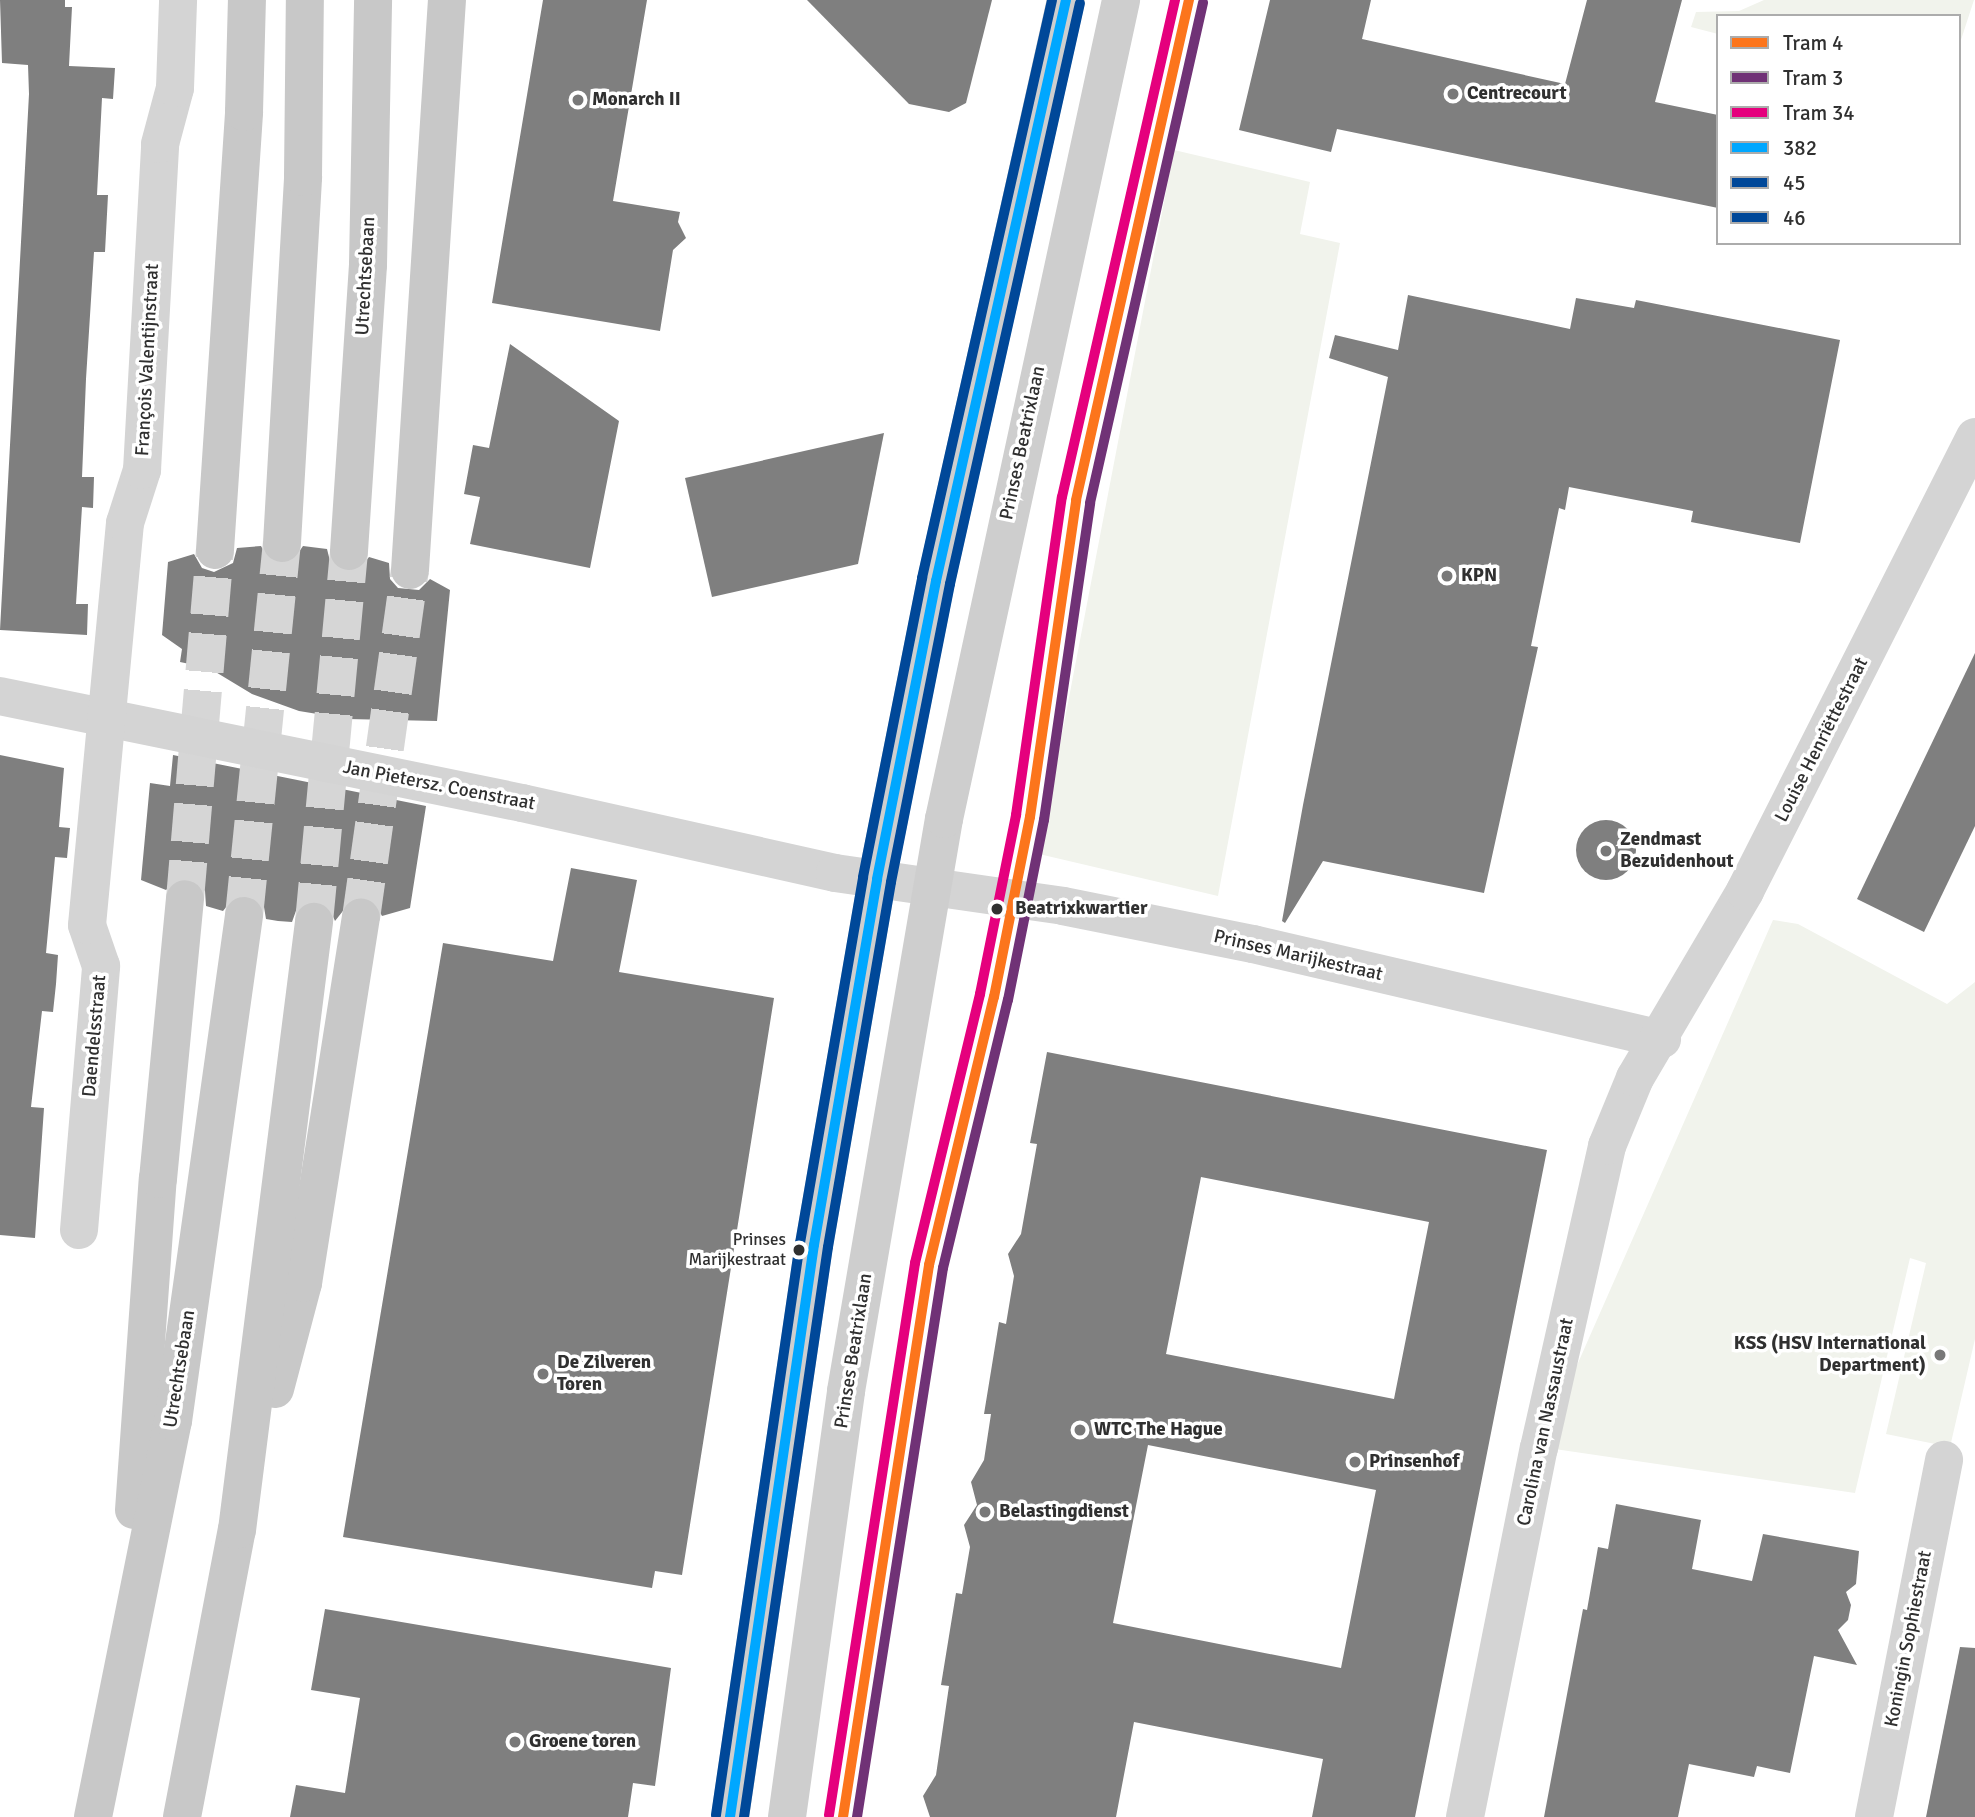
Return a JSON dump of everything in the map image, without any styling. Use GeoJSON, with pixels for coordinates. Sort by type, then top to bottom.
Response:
{"type":"FeatureCollection","features":[{"type":"Feature","properties":{"kind":"main road"},"geometry":{"type":"LineString","coordinates":[[215,550],[244,112],[247,0]]}},
{"type":"Feature","properties":{"kind":"main road"},"geometry":{"type":"LineString","coordinates":[[282,543],[303,177],[305,0]]}},
{"type":"Feature","properties":{"kind":"main road","name":"Utrechtsebaan"},"geometry":{"type":"LineString","coordinates":[[349,551],[368,265],[373,0]]}},
{"type":"Feature","properties":{"kind":"main road"},"geometry":{"type":"LineString","coordinates":[[410,570],[447,0]]}},
{"type":"Feature","properties":{"kind":"main road"},"geometry":{"type":"LineString","coordinates":[[124,1652],[158,1179],[185,899]]}},
{"type":"Feature","properties":{"kind":"main road","name":"Utrechtsebaan"},"geometry":{"type":"LineString","coordinates":[[93,1817],[124,1652],[173,1421],[244,916]]}},
{"type":"Feature","properties":{"kind":"main road"},"geometry":{"type":"LineString","coordinates":[[237,1530],[303,1283],[361,919]]}},
{"type":"Feature","properties":{"kind":"main road"},"geometry":{"type":"LineString","coordinates":[[182,1817],[237,1530],[314,922]]}},
{"type":"Feature","properties":{"kind":"street","name":"François Valentijnstraat"},"geometry":{"type":"LineString","coordinates":[[107,719],[125,523],[142,470],[160,144],[175,88],[178,0]]}},
{"type":"Feature","properties":{"kind":"street"},"geometry":{"type":"LineString","coordinates":[[730,1817],[814,1245],[877,879],[936,580],[1066,0]]}},
{"type":"Feature","properties":{"kind":"street","name":"Prinses Beatrixlaan"},"geometry":{"type":"LineString","coordinates":[[787,1817],[846,1391],[932,887],[1028,418],[1121,0]]}},
{"type":"Feature","properties":{"kind":"street","name":"Louise Henriëttestraat"},"geometry":{"type":"LineString","coordinates":[[1662,1039],[1745,891],[1975,437]]}},
{"type":"Feature","properties":{"kind":"street","name":"Jan Pietersz. Coenstraat"},"geometry":{"type":"LineString","coordinates":[[0,696],[877,879]]}},
{"type":"Feature","properties":{"kind":"street","name":"Daendelsstraat"},"geometry":{"type":"LineString","coordinates":[[79,1230],[102,966],[87,925],[107,719]]}},
{"type":"Feature","properties":{"kind":"street"},"geometry":{"type":"LineString","coordinates":[[877,879],[932,887]]}},
{"type":"Feature","properties":{"kind":"street","name":"Prinses Marijkestraat"},"geometry":{"type":"LineString","coordinates":[[932,887],[1063,906],[1253,944],[1662,1039]]}},
{"type":"Feature","properties":{"kind":"street","name":"Carolina van Nassaustraat"},"geometry":{"type":"LineString","coordinates":[[1465,1817],[1539,1448],[1607,1146],[1636,1078],[1662,1039]]}},
{"type":"Feature","properties":{"kind":"street","name":"Koningin Sophiestraat"},"geometry":{"type":"LineString","coordinates":[[1874,1817],[1944,1460]]}},
{"type":"Feature","properties":{"kind":"shaded area"},"geometry":{"type":"Polygon","coordinates":[[[1764,0],[1974,0],[1961,40],[1961,14],[1716,14],[1716,33],[1691,27],[1696,12],[1739,11],[1764,0]]]}},
{"type":"Feature","properties":{"kind":"shaded area"},"geometry":{"type":"Polygon","coordinates":[[[1174,150],[1310,182],[1300,234],[1340,243],[1218,896],[1039,854],[1174,150]]]}},
{"type":"Feature","properties":{"kind":"shaded area"},"geometry":{"type":"Polygon","coordinates":[[[1773,920],[1798,924],[1947,1004],[1975,982],[1975,1339],[1950,1447],[1886,1434],[1926,1263],[1910,1258],[1855,1493],[1541,1447],[1773,920]]]}},
{"type":"Feature","properties":{"kind":"building"},"geometry":{"type":"Polygon","coordinates":[[[0,0],[65,0],[65,7],[72,7],[69,66],[115,68],[113,99],[102,98],[97,195],[108,195],[105,252],[94,252],[86,379],[82,477],[94,477],[93,508],[82,507],[76,604],[88,604],[87,635],[0,630],[29,94],[28,65],[2,63],[0,0]]]}},
{"type":"Feature","properties":{"kind":"building","name":"Monarch II"},"geometry":{"type":"Polygon","coordinates":[[[543,0],[647,0],[613,201],[680,212],[678,222],[686,238],[673,250],[660,331],[492,303],[543,0]]]}},
{"type":"Feature","properties":{"kind":"building"},"geometry":{"type":"Polygon","coordinates":[[[807,0],[992,0],[966,103],[949,112],[909,104],[807,0]]]}},
{"type":"Feature","properties":{"kind":"building","name":"Centrecourt"},"geometry":{"type":"Polygon","coordinates":[[[1270,0],[1371,0],[1362,39],[1565,84],[1587,0],[1682,0],[1655,102],[1716,115],[1716,208],[1337,129],[1331,152],[1239,130],[1270,0]]]}},
{"type":"Feature","properties":{"kind":"building","name":"KPN"},"geometry":{"type":"Polygon","coordinates":[[[1408,295],[1570,329],[1576,298],[1634,308],[1636,300],[1840,340],[1800,543],[1691,522],[1693,511],[1569,487],[1565,510],[1559,508],[1531,646],[1538,647],[1484,893],[1323,861],[1285,923],[1282,921],[1303,805],[1388,377],[1329,358],[1335,335],[1398,350],[1408,295]]]}},
{"type":"Feature","properties":{"kind":"building"},"geometry":{"type":"Polygon","coordinates":[[[510,344],[619,421],[590,568],[470,544],[480,497],[464,494],[473,445],[489,448],[510,344]]]}},
{"type":"Feature","properties":{"kind":"building"},"geometry":{"type":"Polygon","coordinates":[[[884,433],[858,564],[712,597],[685,478],[884,433]]]}},
{"type":"Feature","properties":{"kind":"building"},"geometry":{"type":"Polygon","coordinates":[[[261,546],[269,561],[281,565],[292,562],[303,546],[327,549],[330,561],[347,573],[359,570],[369,557],[389,563],[390,579],[398,588],[419,590],[430,579],[450,590],[437,721],[348,719],[299,711],[252,694],[209,668],[180,662],[182,649],[162,635],[168,562],[194,554],[202,568],[214,572],[233,563],[237,548],[261,546]]]}},
{"type":"Feature","properties":{"kind":"building"},"geometry":{"type":"Polygon","coordinates":[[[1975,653],[1975,826],[1924,932],[1857,899],[1975,653]]]}},
{"type":"Feature","properties":{"kind":"building"},"geometry":{"type":"Polygon","coordinates":[[[0,755],[64,768],[59,827],[70,828],[67,858],[55,857],[46,953],[58,955],[56,984],[53,1012],[42,1011],[31,1107],[44,1108],[35,1238],[0,1235],[0,755]]]}},
{"type":"Feature","properties":{"kind":"building"},"geometry":{"type":"Polygon","coordinates":[[[173,755],[426,806],[410,908],[382,916],[374,901],[354,897],[335,921],[328,905],[316,900],[297,908],[292,922],[278,921],[266,919],[264,907],[248,895],[235,896],[223,911],[206,906],[205,891],[197,881],[177,879],[166,890],[141,880],[150,783],[170,786],[173,755]]]}},
{"type":"Feature","properties":{"kind":"building","name":"Zendmast Bezuidenhout"},"geometry":{"type":"Polygon","coordinates":[[[1606,820],[1623,825],[1631,833],[1636,850],[1631,867],[1623,875],[1606,880],[1589,875],[1581,867],[1576,850],[1581,833],[1589,825],[1606,820]]]}},
{"type":"Feature","properties":{"kind":"building","name":"De Zilveren Toren"},"geometry":{"type":"Polygon","coordinates":[[[571,868],[637,880],[619,972],[774,998],[682,1575],[655,1571],[652,1588],[343,1537],[443,943],[553,961],[571,868]]]}},
{"type":"Feature","properties":{"kind":"building"},"geometry":{"type":"Polygon","coordinates":[[[1047,1052],[1547,1150],[1415,1817],[1312,1817],[1323,1759],[1134,1722],[1116,1817],[930,1817],[923,1796],[936,1775],[949,1686],[941,1685],[956,1593],[962,1594],[970,1547],[964,1525],[977,1505],[971,1482],[984,1460],[991,1414],[984,1414],[999,1322],[1006,1324],[1014,1276],[1008,1254],[1021,1234],[1037,1144],[1030,1143],[1047,1052]],[[1201,1177],[1166,1354],[1394,1399],[1429,1222],[1201,1177]],[[1148,1445],[1113,1623],[1341,1668],[1376,1490],[1148,1445]]]}},
{"type":"Feature","properties":{"kind":"building"},"geometry":{"type":"Polygon","coordinates":[[[1616,1504],[1701,1520],[1692,1569],[1752,1581],[1763,1534],[1859,1551],[1856,1584],[1846,1592],[1851,1605],[1848,1620],[1838,1630],[1857,1665],[1814,1656],[1790,1773],[1757,1766],[1754,1777],[1689,1764],[1678,1817],[1544,1817],[1583,1609],[1587,1610],[1598,1547],[1608,1549],[1616,1504]]]}},
{"type":"Feature","properties":{"kind":"building","name":"Groene toren"},"geometry":{"type":"Polygon","coordinates":[[[325,1609],[671,1668],[655,1786],[633,1783],[628,1817],[290,1817],[296,1785],[345,1793],[360,1698],[311,1690],[325,1609]]]}},
{"type":"Feature","properties":{"kind":"building"},"geometry":{"type":"Polygon","coordinates":[[[1960,1647],[1975,1648],[1975,1817],[1926,1817],[1960,1647]]]}},
{"type":"Feature","properties":{"kind":"tunnel"},"geometry":{"type":"LineString","coordinates":[[244,916],[282,543]]}},
{"type":"Feature","properties":{"kind":"tunnel"},"geometry":{"type":"LineString","coordinates":[[185,899],[215,550]]}},
{"type":"Feature","properties":{"kind":"tunnel"},"geometry":{"type":"LineString","coordinates":[[314,922],[349,551]]}},
{"type":"Feature","properties":{"kind":"tunnel"},"geometry":{"type":"LineString","coordinates":[[361,918],[410,570]]}},
{"type":"Feature","properties":{"kind":"tram line","name":"34"},"geometry":{"type":"LineString","coordinates":[[829,1815],[915,1263],[980,994],[1016,815],[1062,497],[1175,0]]}},
{"type":"Feature","properties":{"kind":"tram line","name":"4"},"geometry":{"type":"LineString","coordinates":[[843,1817],[929,1265],[994,997],[1030,817],[1076,500],[1189,0]]}},
{"type":"Feature","properties":{"kind":"tram line","name":"3"},"geometry":{"type":"LineString","coordinates":[[857,1817],[943,1268],[1008,1000],[1044,820],[1090,503],[1203,3]]}},
{"type":"Feature","properties":{"kind":"transit line","name":"46"},"geometry":{"type":"LineString","coordinates":[[716,1815],[800,1243],[863,877],[922,578],[1052,0]]}},
{"type":"Feature","properties":{"kind":"transit line","name":"382"},"geometry":{"type":"LineString","coordinates":[[730,1817],[814,1245],[877,879],[936,581],[1066,0]]}},
{"type":"Feature","properties":{"kind":"transit line","name":"45"},"geometry":{"type":"LineString","coordinates":[[744,1817],[828,1247],[891,882],[950,584],[1080,3]]}},
{"type":"Feature","properties":{"kind":"place","name":"Centrecourt"},"geometry":{"type":"Point","coordinates":[1453,94]}},
{"type":"Feature","properties":{"kind":"place","name":"Monarch II"},"geometry":{"type":"Point","coordinates":[578,100]}},
{"type":"Feature","properties":{"kind":"place","name":"KPN"},"geometry":{"type":"Point","coordinates":[1447,576]}},
{"type":"Feature","properties":{"kind":"place","name":"Zendmast Bezuidenhout"},"geometry":{"type":"Point","coordinates":[1606,851]}},
{"type":"Feature","properties":{"kind":"place","name":"Beatrixkwartier"},"geometry":{"type":"Point","coordinates":[997,909]}},
{"type":"Feature","properties":{"kind":"place","name":"Prinses Marijkestraat"},"geometry":{"type":"Point","coordinates":[799,1250]}},
{"type":"Feature","properties":{"kind":"place","name":"KSS (HSV International Department)"},"geometry":{"type":"Point","coordinates":[1940,1355]}},
{"type":"Feature","properties":{"kind":"place","name":"De Zilveren Toren"},"geometry":{"type":"Point","coordinates":[543,1374]}},
{"type":"Feature","properties":{"kind":"place","name":"WTC The Hague"},"geometry":{"type":"Point","coordinates":[1080,1430]}},
{"type":"Feature","properties":{"kind":"place","name":"Prinsenhof"},"geometry":{"type":"Point","coordinates":[1355,1462]}},
{"type":"Feature","properties":{"kind":"place","name":"Belastingdienst"},"geometry":{"type":"Point","coordinates":[985,1512]}},
{"type":"Feature","properties":{"kind":"place","name":"Groene toren"},"geometry":{"type":"Point","coordinates":[515,1742]}}]}
